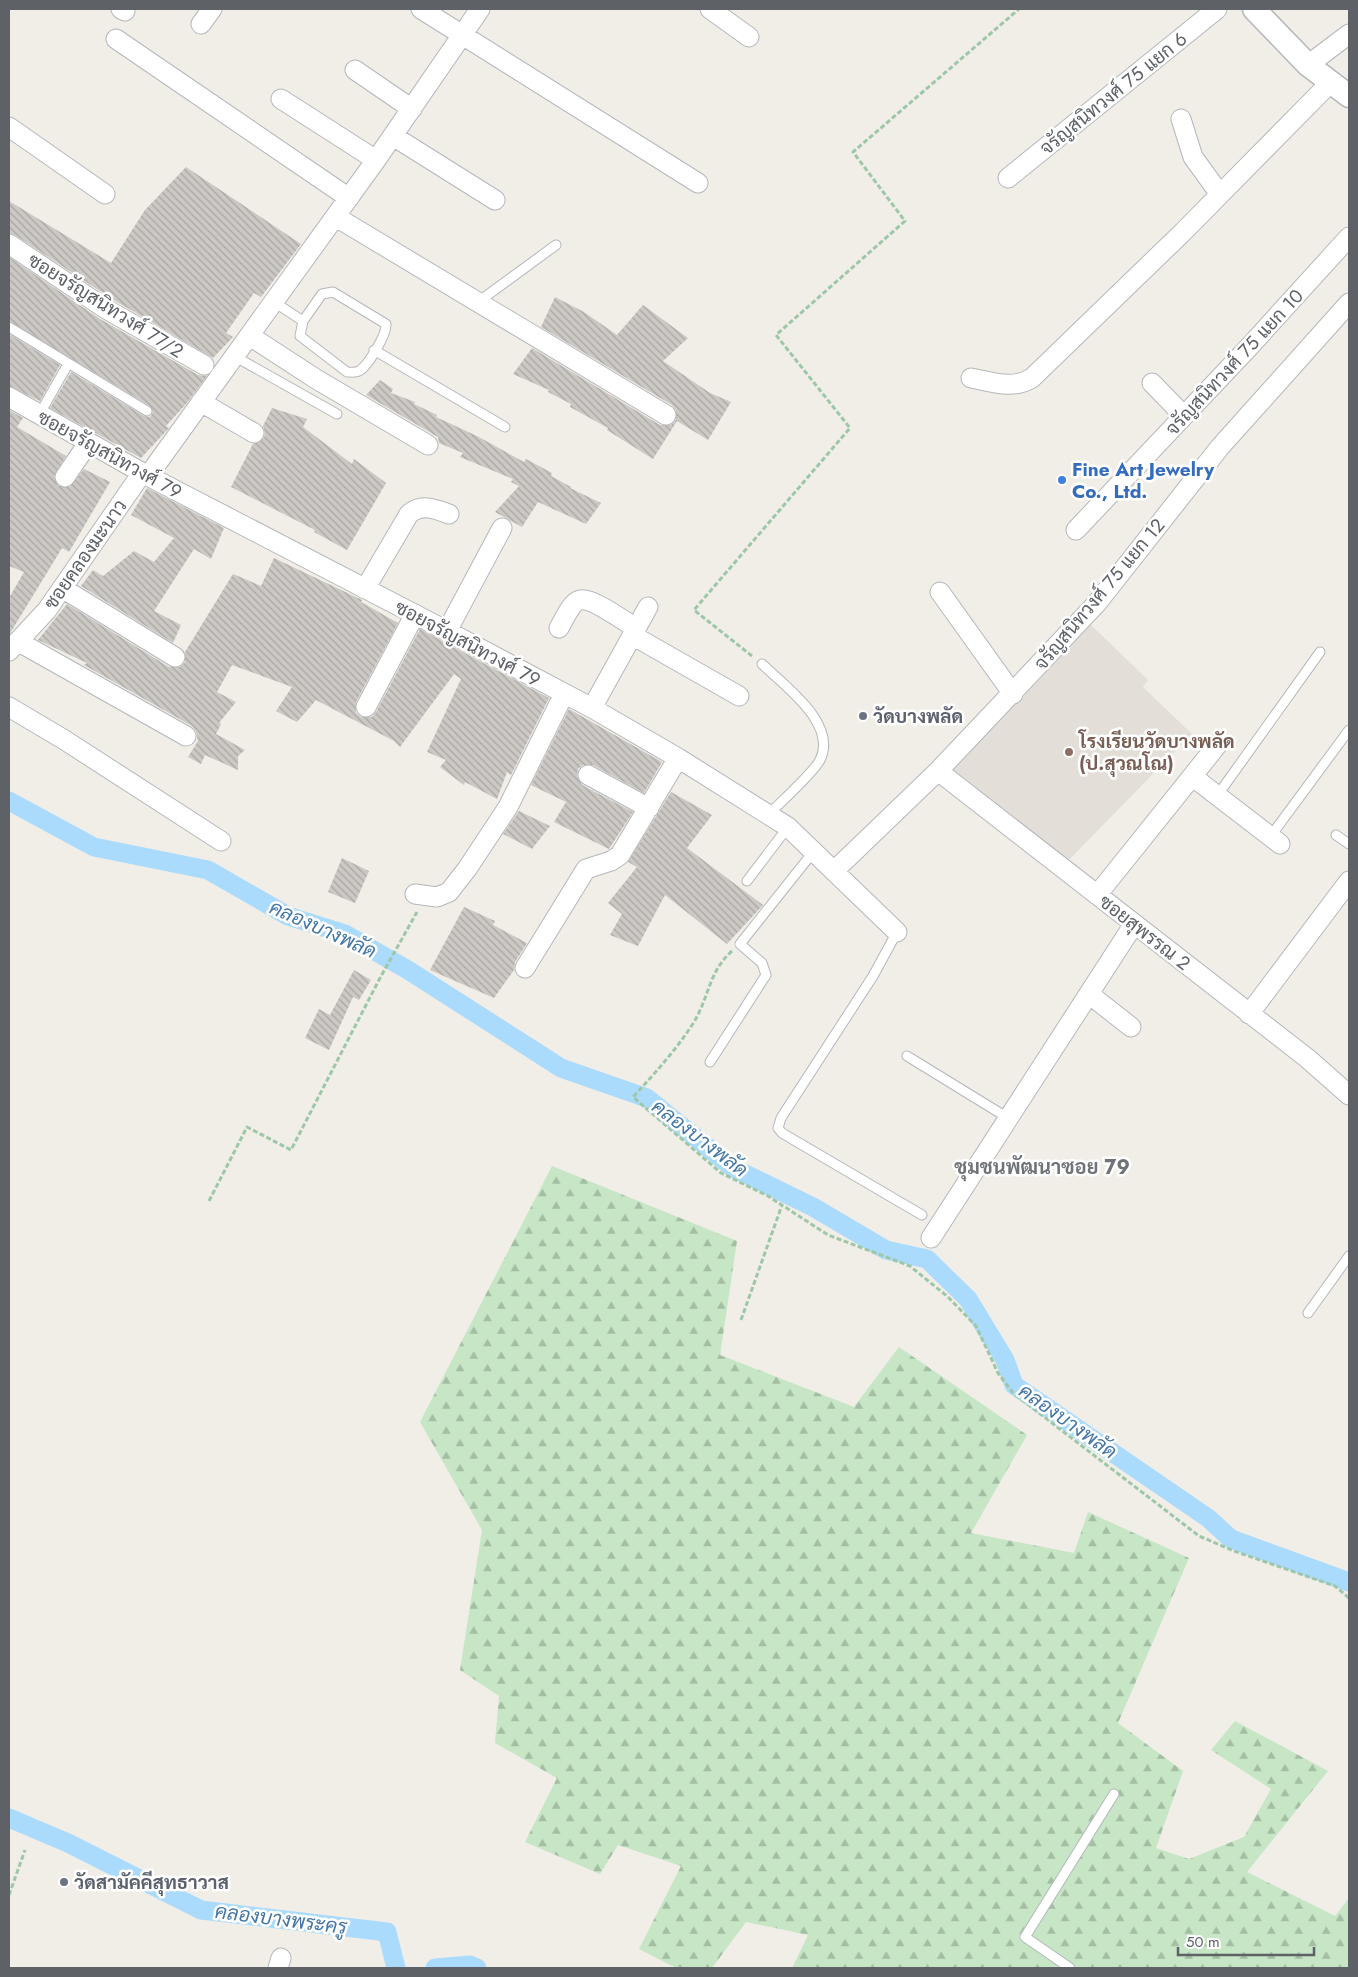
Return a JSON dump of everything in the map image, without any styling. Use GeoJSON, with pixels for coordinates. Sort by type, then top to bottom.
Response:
{"type":"FeatureCollection","features":[{"type":"Feature","properties":{"kind":"street"},"geometry":{"type":"LineString","coordinates":[[421,9],[698,183]]}},
{"type":"Feature","properties":{"kind":"street","name":"ซอยคลองมะนาว"},"geometry":{"type":"LineString","coordinates":[[18,642],[62,588],[145,474],[202,402],[393,136],[480,9]]}},
{"type":"Feature","properties":{"kind":"street"},"geometry":{"type":"LineString","coordinates":[[710,9],[749,37]]}},
{"type":"Feature","properties":{"kind":"street","name":"จรัญสนิทวงศ์ 75 แยก 6"},"geometry":{"type":"LineString","coordinates":[[1008,178],[1218,9]]}},
{"type":"Feature","properties":{"kind":"street"},"geometry":{"type":"LineString","coordinates":[[1254,9],[1308,65],[1349,96]]}},
{"type":"Feature","properties":{"kind":"street"},"geometry":{"type":"LineString","coordinates":[[1308,65],[1349,34]]}},
{"type":"Feature","properties":{"kind":"street"},"geometry":{"type":"LineString","coordinates":[[116,39],[349,198]]}},
{"type":"Feature","properties":{"kind":"street"},"geometry":{"type":"LineString","coordinates":[[355,70],[412,109]]}},
{"type":"Feature","properties":{"kind":"street"},"geometry":{"type":"LineString","coordinates":[[972,378],[1010,385],[1021,384],[1032,378],[1183,232],[1219,193],[1331,82]]}},
{"type":"Feature","properties":{"kind":"street"},"geometry":{"type":"LineString","coordinates":[[281,100],[376,160]]}},
{"type":"Feature","properties":{"kind":"street"},"geometry":{"type":"LineString","coordinates":[[1181,119],[1193,157],[1219,193]]}},
{"type":"Feature","properties":{"kind":"street"},"geometry":{"type":"LineString","coordinates":[[9,127],[105,194]]}},
{"type":"Feature","properties":{"kind":"street"},"geometry":{"type":"LineString","coordinates":[[393,136],[495,200]]}},
{"type":"Feature","properties":{"kind":"street"},"geometry":{"type":"LineString","coordinates":[[336,216],[666,415]]}},
{"type":"Feature","properties":{"kind":"street","name":"จรัญสนิทวงศ์ 75 แยก 10"},"geometry":{"type":"LineString","coordinates":[[1076,530],[1349,237]]}},
{"type":"Feature","properties":{"kind":"street","name":"ซอยจรัญสนิทวงศ์ 77/2"},"geometry":{"type":"LineString","coordinates":[[9,244],[106,309],[204,364]]}},
{"type":"Feature","properties":{"kind":"street","name":"จรัญสนิทวงศ์ 75 แยก 12"},"geometry":{"type":"LineString","coordinates":[[834,872],[938,771],[1013,694],[1103,595],[1220,447],[1349,303]]}},
{"type":"Feature","properties":{"kind":"street"},"geometry":{"type":"LineString","coordinates":[[250,336],[316,379],[428,445]]}},
{"type":"Feature","properties":{"kind":"street"},"geometry":{"type":"LineString","coordinates":[[1152,383],[1184,416]]}},
{"type":"Feature","properties":{"kind":"street","name":"ซอยจรัญสนิทวงศ์ 79"},"geometry":{"type":"LineString","coordinates":[[9,397],[145,474],[592,708],[770,813],[814,850],[834,872],[897,932]]}},
{"type":"Feature","properties":{"kind":"street"},"geometry":{"type":"LineString","coordinates":[[202,402],[254,433]]}},
{"type":"Feature","properties":{"kind":"street"},"geometry":{"type":"LineString","coordinates":[[65,477],[89,442]]}},
{"type":"Feature","properties":{"kind":"street"},"geometry":{"type":"LineString","coordinates":[[365,589],[409,514],[415,509],[427,507],[449,514]]}},
{"type":"Feature","properties":{"kind":"street"},"geometry":{"type":"LineString","coordinates":[[447,631],[502,528]]}},
{"type":"Feature","properties":{"kind":"street"},"geometry":{"type":"LineString","coordinates":[[62,588],[175,657]]}},
{"type":"Feature","properties":{"kind":"street"},"geometry":{"type":"LineString","coordinates":[[940,592],[1013,694]]}},
{"type":"Feature","properties":{"kind":"street"},"geometry":{"type":"LineString","coordinates":[[560,628],[575,604],[580,600],[590,601],[634,631],[739,696]]}},
{"type":"Feature","properties":{"kind":"street"},"geometry":{"type":"LineString","coordinates":[[592,708],[648,607]]}},
{"type":"Feature","properties":{"kind":"street"},"geometry":{"type":"LineString","coordinates":[[366,707],[415,614]]}},
{"type":"Feature","properties":{"kind":"street"},"geometry":{"type":"LineString","coordinates":[[18,642],[186,736]]}},
{"type":"Feature","properties":{"kind":"street"},"geometry":{"type":"LineString","coordinates":[[420,895],[437,897],[449,892],[467,869],[508,807],[564,694]]}},
{"type":"Feature","properties":{"kind":"street"},"geometry":{"type":"LineString","coordinates":[[9,707],[63,739],[221,841]]}},
{"type":"Feature","properties":{"kind":"street"},"geometry":{"type":"LineString","coordinates":[[1097,894],[1218,744]]}},
{"type":"Feature","properties":{"kind":"street"},"geometry":{"type":"LineString","coordinates":[[525,968],[586,869],[611,861],[620,855],[678,758]]}},
{"type":"Feature","properties":{"kind":"street","name":"ซอยสุพรรณ 2"},"geometry":{"type":"LineString","coordinates":[[938,771],[1097,894],[1349,1094]]}},
{"type":"Feature","properties":{"kind":"street"},"geometry":{"type":"LineString","coordinates":[[588,776],[649,808]]}},
{"type":"Feature","properties":{"kind":"street"},"geometry":{"type":"LineString","coordinates":[[1193,777],[1275,841]]}},
{"type":"Feature","properties":{"kind":"street"},"geometry":{"type":"LineString","coordinates":[[1249,1014],[1349,881]]}},
{"type":"Feature","properties":{"kind":"street"},"geometry":{"type":"LineString","coordinates":[[931,1238],[1134,924]]}},
{"type":"Feature","properties":{"kind":"street"},"geometry":{"type":"LineString","coordinates":[[1089,994],[1130,1027]]}},
{"type":"Feature","properties":{"kind":"lane"},"geometry":{"type":"LineString","coordinates":[[478,302],[556,244]]}},
{"type":"Feature","properties":{"kind":"lane"},"geometry":{"type":"LineString","coordinates":[[333,292],[386,324],[384,336],[361,370],[354,373],[347,372],[300,336],[303,321],[322,294],[333,292]]}},
{"type":"Feature","properties":{"kind":"lane"},"geometry":{"type":"LineString","coordinates":[[274,302],[303,321]]}},
{"type":"Feature","properties":{"kind":"lane"},"geometry":{"type":"LineString","coordinates":[[9,327],[147,411]]}},
{"type":"Feature","properties":{"kind":"lane"},"geometry":{"type":"LineString","coordinates":[[374,350],[506,427]]}},
{"type":"Feature","properties":{"kind":"lane"},"geometry":{"type":"LineString","coordinates":[[234,356],[337,414]]}},
{"type":"Feature","properties":{"kind":"lane"},"geometry":{"type":"LineString","coordinates":[[39,415],[68,364]]}},
{"type":"Feature","properties":{"kind":"lane"},"geometry":{"type":"LineString","coordinates":[[1217,796],[1320,652]]}},
{"type":"Feature","properties":{"kind":"lane"},"geometry":{"type":"LineString","coordinates":[[762,664],[812,713],[823,731],[824,747],[820,761],[770,813]]}},
{"type":"Feature","properties":{"kind":"lane"},"geometry":{"type":"LineString","coordinates":[[1275,841],[1349,730]]}},
{"type":"Feature","properties":{"kind":"lane"},"geometry":{"type":"LineString","coordinates":[[747,881],[788,827]]}},
{"type":"Feature","properties":{"kind":"lane"},"geometry":{"type":"LineString","coordinates":[[1336,835],[1349,844]]}},
{"type":"Feature","properties":{"kind":"lane"},"geometry":{"type":"LineString","coordinates":[[710,1062],[766,975],[762,964],[740,944],[814,850]]}},
{"type":"Feature","properties":{"kind":"lane"},"geometry":{"type":"LineString","coordinates":[[897,932],[873,976],[781,1118],[778,1128],[782,1133],[922,1216]]}},
{"type":"Feature","properties":{"kind":"lane"},"geometry":{"type":"LineString","coordinates":[[907,1056],[1008,1118]]}},
{"type":"Feature","properties":{"kind":"lane"},"geometry":{"type":"LineString","coordinates":[[1308,1313],[1349,1256]]}},
{"type":"Feature","properties":{"kind":"lane"},"geometry":{"type":"LineString","coordinates":[[1070,1968],[1025,1937],[1114,1794]]}},
{"type":"Feature","properties":{"kind":"path"},"geometry":{"type":"LineString","coordinates":[[762,664],[694,610],[850,428],[776,335],[905,221],[853,152],[1018,9]]}},
{"type":"Feature","properties":{"kind":"path"},"geometry":{"type":"LineString","coordinates":[[209,1201],[247,1127],[291,1150],[380,978],[399,948],[420,895]]}},
{"type":"Feature","properties":{"kind":"path"},"geometry":{"type":"LineString","coordinates":[[740,944],[726,956],[712,976],[708,990],[694,1020],[634,1097],[721,1173],[782,1205],[828,1235],[910,1266],[948,1297],[976,1326],[998,1373],[1013,1393],[1199,1536],[1234,1551],[1335,1586],[1349,1598]]}},
{"type":"Feature","properties":{"kind":"path"},"geometry":{"type":"LineString","coordinates":[[741,1320],[782,1205]]}},
{"type":"Feature","properties":{"kind":"path"},"geometry":{"type":"LineString","coordinates":[[9,1895],[25,1850]]}},
{"type":"Feature","properties":{"kind":"shaded area","name":"โรงเรียนวัดบางพลัด (ป.สุวณโณ)"},"geometry":{"type":"Polygon","coordinates":[[[1089,623],[1148,680],[1143,687],[1192,734],[1065,864],[946,770],[1089,623]]]}},
{"type":"Feature","properties":{"kind":"green space"},"geometry":{"type":"Polygon","coordinates":[[[552,1166],[737,1241],[720,1355],[854,1407],[899,1347],[1027,1435],[971,1533],[1074,1553],[1088,1512],[1189,1558],[1118,1723],[1183,1771],[1156,1848],[1189,1859],[1244,1837],[1271,1789],[1211,1750],[1235,1721],[1328,1771],[1247,1872],[1335,1916],[1349,1898],[1349,1968],[792,1968],[808,1935],[746,1922],[712,1968],[676,1968],[639,1949],[681,1866],[618,1845],[600,1874],[525,1842],[557,1778],[495,1743],[499,1696],[460,1670],[482,1530],[420,1422],[552,1166]]]}},
{"type":"Feature","properties":{"kind":"building"},"geometry":{"type":"Polygon","coordinates":[[[186,167],[301,244],[261,297],[254,293],[226,333],[233,337],[213,358],[112,299],[15,235],[9,233],[9,201],[111,263],[145,210],[186,167]]]}},
{"type":"Feature","properties":{"kind":"building"},"geometry":{"type":"Polygon","coordinates":[[[9,257],[100,319],[198,375],[207,376],[186,404],[166,426],[169,428],[141,458],[50,408],[71,372],[144,416],[150,417],[153,412],[150,406],[9,321],[9,257]]]}},
{"type":"Feature","properties":{"kind":"building"},"geometry":{"type":"Polygon","coordinates":[[[555,297],[584,312],[617,335],[643,305],[688,338],[663,361],[710,393],[731,402],[708,440],[677,421],[653,459],[607,430],[608,428],[570,407],[571,404],[548,392],[549,390],[513,374],[532,348],[660,425],[671,425],[676,420],[676,410],[672,405],[541,327],[555,297]]]}},
{"type":"Feature","properties":{"kind":"building"},"geometry":{"type":"Polygon","coordinates":[[[9,334],[60,365],[40,401],[9,386],[9,334]]]}},
{"type":"Feature","properties":{"kind":"building"},"geometry":{"type":"Polygon","coordinates":[[[380,380],[393,389],[391,393],[415,402],[414,404],[437,415],[436,417],[477,436],[524,462],[526,459],[552,473],[551,476],[570,488],[601,503],[586,524],[538,502],[522,527],[495,512],[519,486],[511,482],[513,479],[460,457],[463,453],[439,443],[438,437],[366,395],[380,380]]]}},
{"type":"Feature","properties":{"kind":"building"},"geometry":{"type":"Polygon","coordinates":[[[272,408],[307,419],[303,427],[352,464],[354,459],[386,483],[347,550],[314,532],[315,530],[231,487],[253,444],[264,438],[263,426],[272,408]]]}},
{"type":"Feature","properties":{"kind":"building"},"geometry":{"type":"Polygon","coordinates":[[[9,410],[23,418],[17,427],[66,456],[54,476],[58,486],[70,487],[84,469],[110,482],[69,552],[62,548],[9,635],[9,598],[24,572],[9,566],[9,410]]]}},
{"type":"Feature","properties":{"kind":"building"},"geometry":{"type":"Polygon","coordinates":[[[147,488],[224,528],[211,559],[194,549],[154,611],[181,625],[173,643],[81,586],[93,570],[103,576],[134,551],[154,562],[174,538],[131,515],[147,488]]]}},
{"type":"Feature","properties":{"kind":"building"},"geometry":{"type":"Polygon","coordinates":[[[274,558],[362,600],[361,602],[398,623],[356,702],[356,713],[361,717],[372,717],[376,712],[420,629],[549,698],[511,775],[507,772],[497,799],[465,782],[464,785],[440,767],[446,760],[427,752],[461,679],[454,674],[400,747],[394,741],[316,700],[297,722],[276,711],[292,687],[232,665],[217,692],[236,702],[219,723],[221,724],[216,734],[245,750],[238,756],[238,770],[205,755],[201,764],[188,757],[198,741],[196,731],[192,726],[84,665],[87,663],[38,640],[67,604],[169,667],[180,667],[185,662],[185,652],[233,574],[261,586],[274,558]]]}},
{"type":"Feature","properties":{"kind":"building"},"geometry":{"type":"Polygon","coordinates":[[[569,709],[662,762],[644,793],[593,765],[583,765],[578,769],[577,776],[582,785],[633,812],[609,849],[554,822],[566,802],[531,785],[569,709]]]}},
{"type":"Feature","properties":{"kind":"building"},"geometry":{"type":"Polygon","coordinates":[[[671,792],[712,815],[687,848],[763,905],[727,944],[665,895],[638,946],[610,935],[622,914],[608,903],[637,867],[628,862],[671,792]]]}},
{"type":"Feature","properties":{"kind":"building"},"geometry":{"type":"Polygon","coordinates":[[[519,811],[550,826],[532,849],[503,834],[519,811]]]}},
{"type":"Feature","properties":{"kind":"building"},"geometry":{"type":"Polygon","coordinates":[[[342,858],[369,871],[355,903],[328,892],[342,858]]]}},
{"type":"Feature","properties":{"kind":"building"},"geometry":{"type":"Polygon","coordinates":[[[464,907],[495,921],[493,925],[527,943],[515,962],[514,970],[494,998],[430,970],[464,907]]]}},
{"type":"Feature","properties":{"kind":"building"},"geometry":{"type":"Polygon","coordinates":[[[354,970],[371,980],[359,1000],[353,997],[329,1050],[305,1038],[319,1009],[330,1015],[354,970]]]}},
{"type":"Feature","properties":{"kind":"waterway","name":"คลองบางพลัด"},"geometry":{"type":"LineString","coordinates":[[9,801],[94,847],[208,870],[288,916],[345,934],[408,970],[561,1068],[647,1098],[733,1168],[813,1207],[886,1250],[927,1259],[968,1299],[1005,1360],[1014,1385],[1208,1518],[1231,1539],[1349,1582]]}},
{"type":"Feature","properties":{"kind":"waterway","name":"คลองบางพระครู"},"geometry":{"type":"LineString","coordinates":[[9,1818],[68,1843],[201,1910],[387,1932],[396,1968]]}},
{"type":"Feature","properties":{"kind":"waterway","name":"คลองบางพระครู"},"geometry":{"type":"LineString","coordinates":[[435,1968],[470,1965],[477,1968]]}},
{"type":"Feature","properties":{"kind":"place","name":"Fine Art Jewelry Co., Ltd."},"geometry":{"type":"Point","coordinates":[1062,480]}},
{"type":"Feature","properties":{"kind":"place","name":"วัดบางพลัด"},"geometry":{"type":"Point","coordinates":[863,716]}},
{"type":"Feature","properties":{"kind":"place","name":"โรงเรียนวัดบางพลัด (ป.สุวณโณ)"},"geometry":{"type":"Point","coordinates":[1069,752]}},
{"type":"Feature","properties":{"kind":"place","name":"วัดสามัคคีสุทธาวาส"},"geometry":{"type":"Point","coordinates":[64,1882]}},
{"type":"Feature","properties":{"kind":"district","name":"ชุมชนพัฒนาซอย 79"},"geometry":{"type":"Point","coordinates":[1042,1167]}}]}
